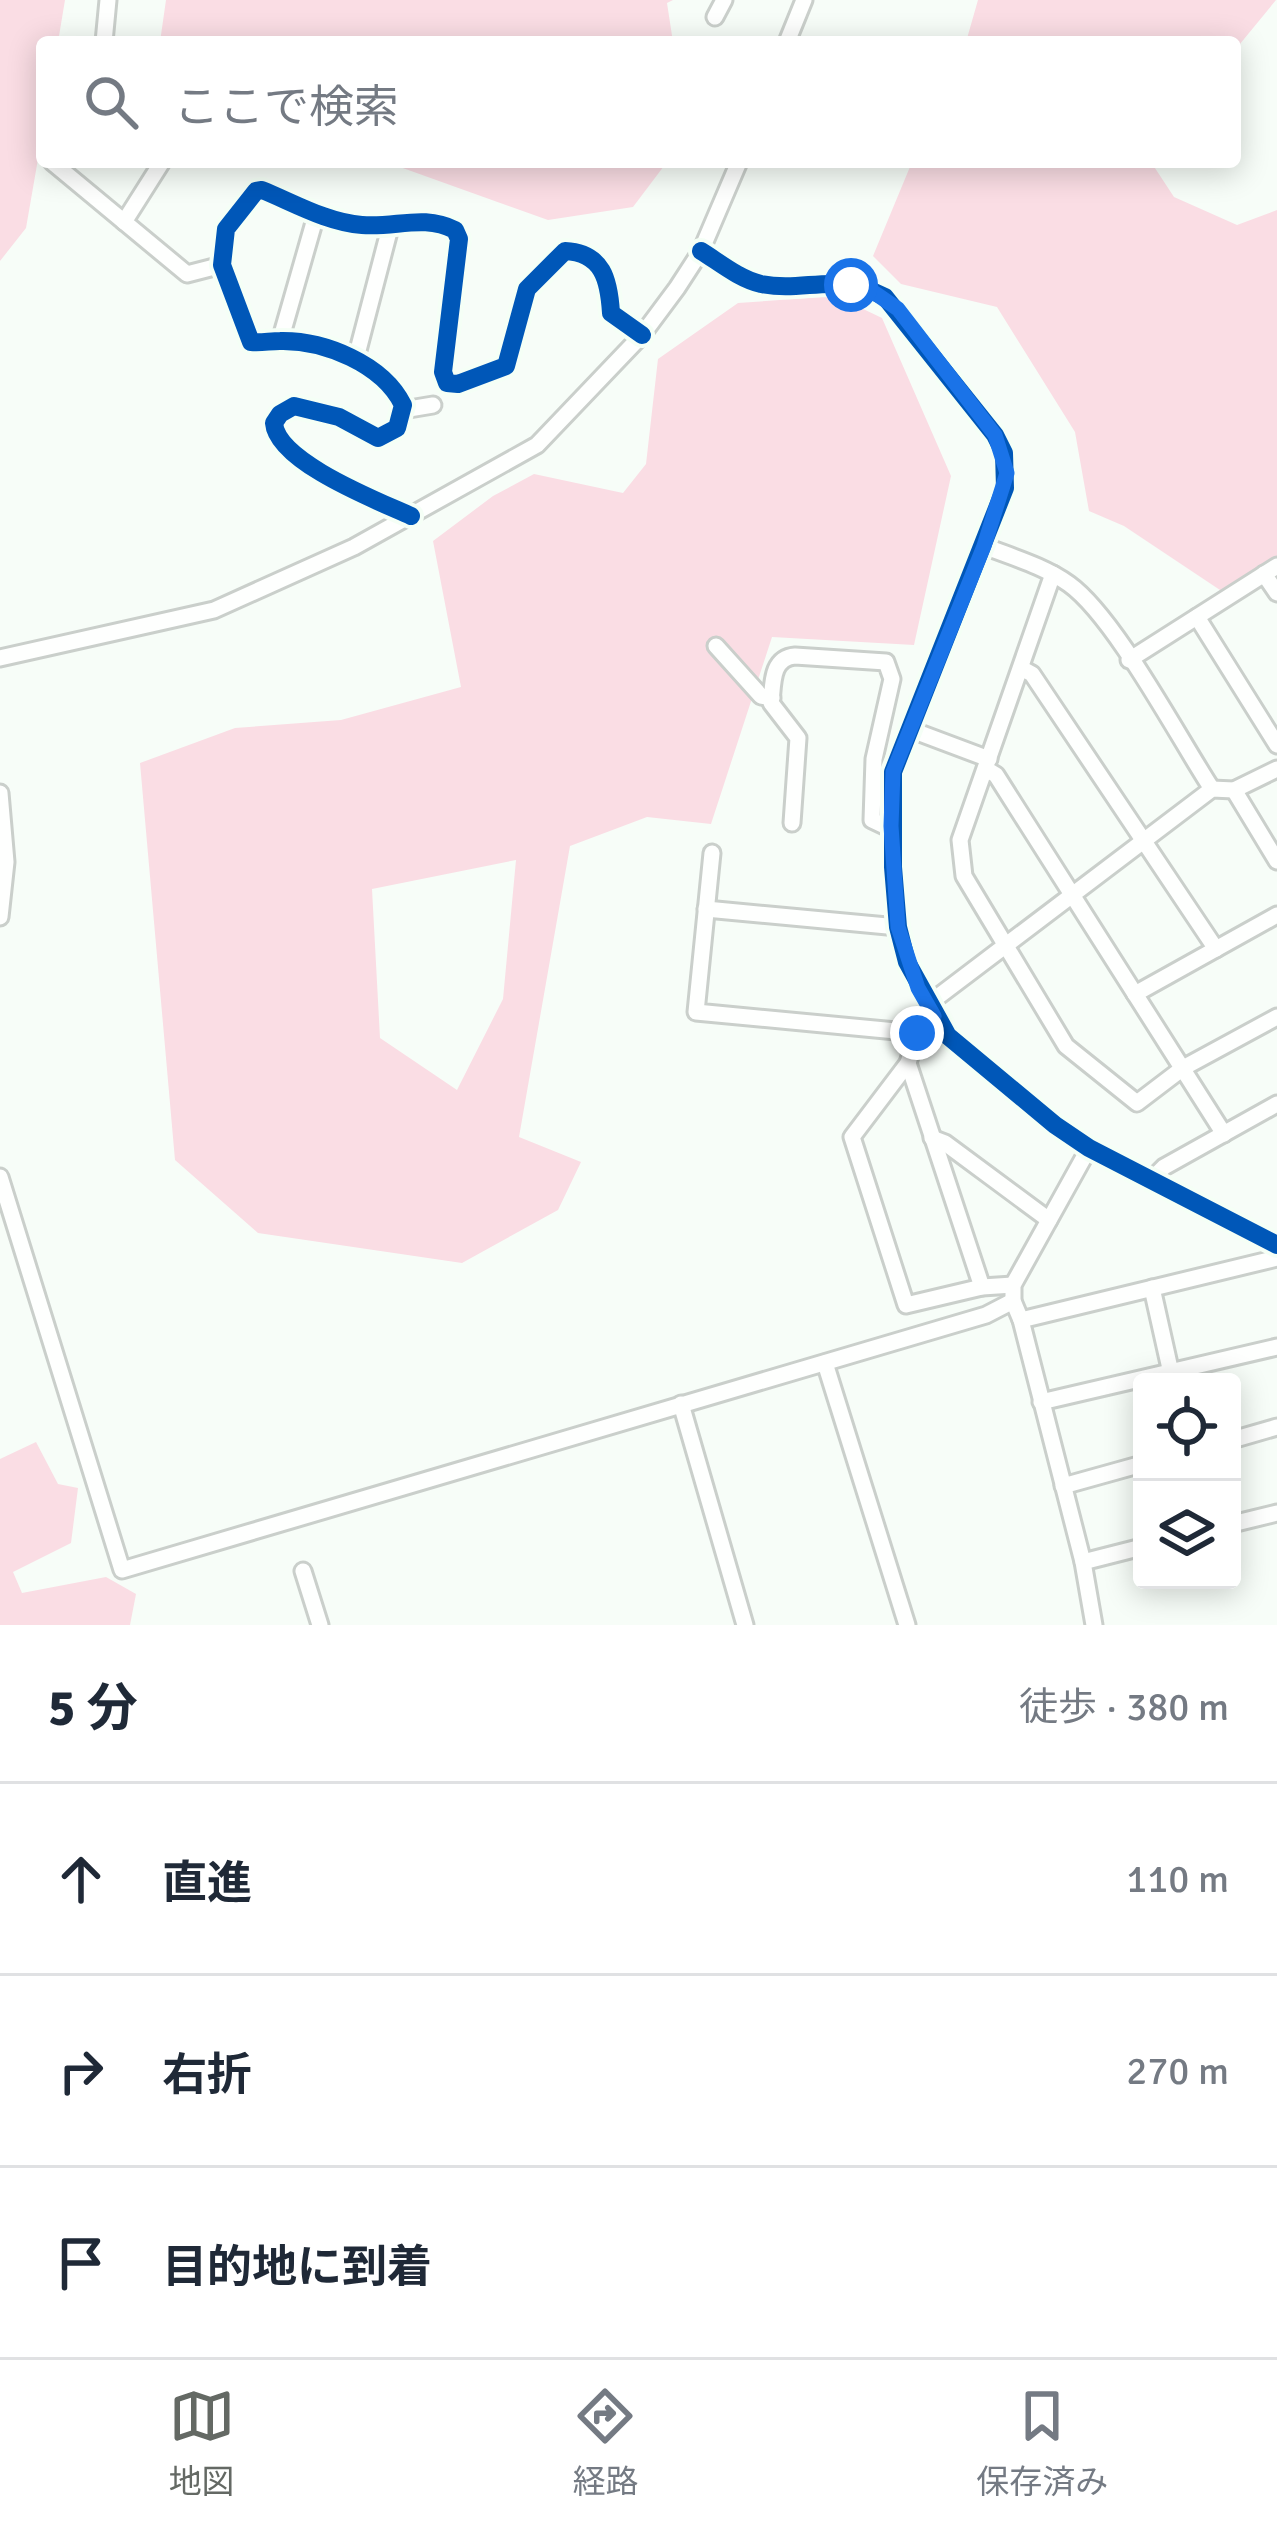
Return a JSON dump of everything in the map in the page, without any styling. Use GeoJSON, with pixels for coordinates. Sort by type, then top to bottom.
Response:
{"type":"FeatureCollection","features":[{"type":"Feature","properties":{"kind":"street"},"geometry":{"type":"LineString","coordinates":[[105,36],[108,0]]}},
{"type":"Feature","properties":{"kind":"street"},"geometry":{"type":"LineString","coordinates":[[716,17],[724,0]]}},
{"type":"Feature","properties":{"kind":"street"},"geometry":{"type":"LineString","coordinates":[[789,36],[804,0]]}},
{"type":"Feature","properties":{"kind":"street"},"geometry":{"type":"LineString","coordinates":[[59,168],[187,274],[222,266]]}},
{"type":"Feature","properties":{"kind":"street"},"geometry":{"type":"LineString","coordinates":[[124,222],[152,168]]}},
{"type":"Feature","properties":{"kind":"street"},"geometry":{"type":"LineString","coordinates":[[0,658],[214,610],[290,578],[537,445],[642,335],[701,250],[736,168]]}},
{"type":"Feature","properties":{"kind":"street"},"geometry":{"type":"LineString","coordinates":[[411,516],[322,473],[279,442],[274,433],[280,414],[294,406],[339,417],[370,436],[386,437],[397,428],[403,410],[398,396],[356,358],[280,341],[251,342],[222,266],[226,229],[256,191],[361,225],[431,220],[455,230],[459,239],[443,372],[447,383],[458,384],[506,366],[527,289],[565,251],[580,253],[601,266],[610,313],[642,335]]}},
{"type":"Feature","properties":{"kind":"street"},"geometry":{"type":"LineString","coordinates":[[280,341],[317,212]]}},
{"type":"Feature","properties":{"kind":"street"},"geometry":{"type":"LineString","coordinates":[[356,358],[391,224]]}},
{"type":"Feature","properties":{"kind":"street"},"geometry":{"type":"LineString","coordinates":[[701,250],[752,281],[869,289],[898,309],[1004,453],[1005,488],[893,772],[891,829],[898,927],[908,962],[931,1010],[962,1051],[1089,1148],[1277,1245]]}},
{"type":"Feature","properties":{"kind":"street"},"geometry":{"type":"LineString","coordinates":[[403,410],[433,405]]}},
{"type":"Feature","properties":{"kind":"street"},"geometry":{"type":"LineString","coordinates":[[984,546],[1053,574],[1081,594],[1212,789]]}},
{"type":"Feature","properties":{"kind":"street"},"geometry":{"type":"LineString","coordinates":[[1129,660],[1271,570],[1277,593]]}},
{"type":"Feature","properties":{"kind":"street"},"geometry":{"type":"LineString","coordinates":[[1053,574],[961,840],[964,876],[1066,1046],[1137,1103],[1183,1068],[1277,1016]]}},
{"type":"Feature","properties":{"kind":"street"},"geometry":{"type":"LineString","coordinates":[[1197,617],[1277,745]]}},
{"type":"Feature","properties":{"kind":"street"},"geometry":{"type":"LineString","coordinates":[[716,646],[761,696],[772,698]]}},
{"type":"Feature","properties":{"kind":"street"},"geometry":{"type":"LineString","coordinates":[[792,823],[798,738],[771,703],[775,671],[787,657],[886,662],[892,679],[874,759],[872,820],[891,829]]}},
{"type":"Feature","properties":{"kind":"street"},"geometry":{"type":"LineString","coordinates":[[1021,668],[1032,674],[1216,949]]}},
{"type":"Feature","properties":{"kind":"street"},"geometry":{"type":"LineString","coordinates":[[909,729],[987,764],[996,775],[1224,1134]]}},
{"type":"Feature","properties":{"kind":"street"},"geometry":{"type":"LineString","coordinates":[[1013,1293],[982,1287],[905,1305],[852,1137],[908,1063],[917,1033],[931,1010],[1071,894],[1212,789],[1234,790],[1277,769]]}},
{"type":"Feature","properties":{"kind":"street"},"geometry":{"type":"LineString","coordinates":[[1234,790],[1277,861]]}},
{"type":"Feature","properties":{"kind":"street"},"geometry":{"type":"LineString","coordinates":[[0,793],[6,862],[0,917]]}},
{"type":"Feature","properties":{"kind":"street"},"geometry":{"type":"LineString","coordinates":[[712,853],[695,1012],[917,1033]]}},
{"type":"Feature","properties":{"kind":"street"},"geometry":{"type":"LineString","coordinates":[[706,909],[898,927]]}},
{"type":"Feature","properties":{"kind":"street"},"geometry":{"type":"LineString","coordinates":[[1135,994],[1277,915]]}},
{"type":"Feature","properties":{"kind":"street"},"geometry":{"type":"LineString","coordinates":[[908,1063],[982,1287]]}},
{"type":"Feature","properties":{"kind":"street"},"geometry":{"type":"LineString","coordinates":[[1150,1181],[1165,1167],[1277,1105]]}},
{"type":"Feature","properties":{"kind":"street"},"geometry":{"type":"LineString","coordinates":[[932,1138],[1049,1220]]}},
{"type":"Feature","properties":{"kind":"street"},"geometry":{"type":"LineString","coordinates":[[0,1178],[122,1570],[986,1315],[1013,1293],[1089,1148]]}},
{"type":"Feature","properties":{"kind":"street"},"geometry":{"type":"LineString","coordinates":[[1021,1320],[1277,1258]]}},
{"type":"Feature","properties":{"kind":"street"},"geometry":{"type":"LineString","coordinates":[[1152,1288],[1171,1373],[1277,1347]]}},
{"type":"Feature","properties":{"kind":"street"},"geometry":{"type":"LineString","coordinates":[[1013,1293],[1083,1562],[1094,1625]]}},
{"type":"Feature","properties":{"kind":"street"},"geometry":{"type":"LineString","coordinates":[[825,1364],[907,1625]]}},
{"type":"Feature","properties":{"kind":"street"},"geometry":{"type":"LineString","coordinates":[[1041,1402],[1133,1381]]}},
{"type":"Feature","properties":{"kind":"street"},"geometry":{"type":"LineString","coordinates":[[681,1404],[746,1625]]}},
{"type":"Feature","properties":{"kind":"street"},"geometry":{"type":"LineString","coordinates":[[1241,1437],[1277,1427]]}},
{"type":"Feature","properties":{"kind":"street"},"geometry":{"type":"LineString","coordinates":[[1063,1486],[1133,1467]]}},
{"type":"Feature","properties":{"kind":"street"},"geometry":{"type":"LineString","coordinates":[[1241,1522],[1277,1513]]}},
{"type":"Feature","properties":{"kind":"street"},"geometry":{"type":"LineString","coordinates":[[1083,1562],[1133,1549]]}},
{"type":"Feature","properties":{"kind":"street"},"geometry":{"type":"LineString","coordinates":[[303,1571],[320,1625]]}},
{"type":"Feature","properties":{"kind":"shaded area"},"geometry":{"type":"Polygon","coordinates":[[[0,0],[65,0],[59,36],[36,36],[36,168],[26,228],[0,261],[0,0]]]}},
{"type":"Feature","properties":{"kind":"shaded area"},"geometry":{"type":"Polygon","coordinates":[[[166,0],[673,0],[667,3],[672,36],[161,36],[166,0]]]}},
{"type":"Feature","properties":{"kind":"shaded area"},"geometry":{"type":"Polygon","coordinates":[[[978,0],[1276,0],[1241,43],[1241,36],[968,36],[978,0]]]}},
{"type":"Feature","properties":{"kind":"shaded area"},"geometry":{"type":"Polygon","coordinates":[[[403,168],[662,168],[633,207],[548,220],[403,168]]]}},
{"type":"Feature","properties":{"kind":"shaded area"},"geometry":{"type":"Polygon","coordinates":[[[910,168],[1155,168],[1174,197],[1237,225],[1277,210],[1277,556],[1223,592],[1124,526],[1089,511],[1075,432],[997,307],[901,284],[873,256],[910,168]]]}},
{"type":"Feature","properties":{"kind":"shaded area"},"geometry":{"type":"Polygon","coordinates":[[[836,296],[882,318],[951,476],[914,645],[772,637],[711,824],[647,817],[570,846],[519,1137],[581,1162],[558,1210],[462,1263],[258,1233],[175,1160],[140,763],[235,728],[341,720],[461,687],[433,541],[493,496],[534,474],[623,493],[646,464],[658,359],[738,303],[836,296]],[[516,860],[372,889],[380,1038],[457,1090],[503,999],[516,860]]]}},
{"type":"Feature","properties":{"kind":"shaded area"},"geometry":{"type":"Polygon","coordinates":[[[36,1442],[58,1484],[78,1488],[71,1543],[13,1572],[22,1593],[106,1577],[136,1594],[130,1625],[0,1625],[0,1459],[36,1442]]]}},
{"type":"Feature","properties":{"kind":"cycle path"},"geometry":{"type":"LineString","coordinates":[[411,516],[310,466],[279,438],[274,423],[294,406],[339,417],[378,438],[397,428],[403,405],[382,378],[350,357],[297,342],[251,342],[222,265],[226,229],[256,191],[349,223],[420,222],[455,230],[459,239],[443,372],[447,383],[458,384],[506,366],[527,289],[565,251],[596,263],[606,279],[611,313],[642,335]]}},
{"type":"Feature","properties":{"kind":"cycle path"},"geometry":{"type":"LineString","coordinates":[[701,251],[761,284],[851,285],[885,297],[995,435],[1004,453],[1005,488],[893,772],[898,927],[907,962],[948,1036],[1089,1148],[1277,1245]]}},
{"type":"Feature","properties":{"kind":"route"},"geometry":{"type":"LineString","coordinates":[[851,285],[885,297],[898,309],[995,435],[1007,473],[984,546],[893,772],[891,826],[898,927],[918,988],[934,1016],[917,1033]]}}]}
